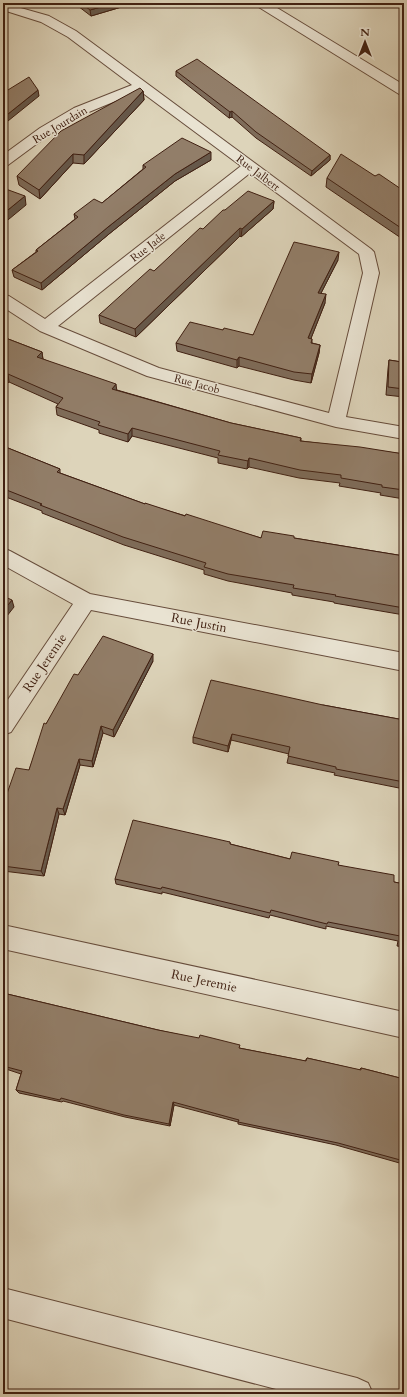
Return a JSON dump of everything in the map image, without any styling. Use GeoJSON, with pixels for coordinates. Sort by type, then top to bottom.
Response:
{"type":"FeatureCollection","features":[{"type":"Feature","properties":{"kind":"street"},"geometry":{"type":"LineString","coordinates":[[260,3],[404,91]]}},
{"type":"Feature","properties":{"kind":"street","name":"Rue Jalbert"},"geometry":{"type":"LineString","coordinates":[[3,6],[45,20],[72,34],[366,252],[371,273],[336,421]]}},
{"type":"Feature","properties":{"kind":"street","name":"Rue Jourdain"},"geometry":{"type":"LineString","coordinates":[[3,162],[46,131],[79,111],[142,85]]}},
{"type":"Feature","properties":{"kind":"street","name":"Rue Jade"},"geometry":{"type":"LineString","coordinates":[[46,327],[249,166]]}},
{"type":"Feature","properties":{"kind":"street","name":"Rue Jacob"},"geometry":{"type":"LineString","coordinates":[[3,300],[46,327],[153,372],[336,421],[404,433]]}},
{"type":"Feature","properties":{"kind":"street","name":"Rue Justin"},"geometry":{"type":"LineString","coordinates":[[3,556],[86,601],[404,662]]}},
{"type":"Feature","properties":{"kind":"street","name":"Rue Jeremie"},"geometry":{"type":"LineString","coordinates":[[3,725],[86,601]]}},
{"type":"Feature","properties":{"kind":"street","name":"Rue Jeremie"},"geometry":{"type":"LineString","coordinates":[[3,937],[404,1025]]}},
{"type":"Feature","properties":{"kind":"street"},"geometry":{"type":"LineString","coordinates":[[3,1303],[357,1394]]}},
{"type":"Feature","properties":{"kind":"building"},"geometry":{"type":"Polygon","coordinates":[[[81,3],[115,3],[90,10],[81,3]]]}},
{"type":"Feature","properties":{"kind":"building"},"geometry":{"type":"Polygon","coordinates":[[[197,59],[330,155],[312,171],[256,132],[232,111],[230,112],[176,71],[197,59]]]}},
{"type":"Feature","properties":{"kind":"building"},"geometry":{"type":"Polygon","coordinates":[[[29,77],[38,90],[3,118],[3,93],[29,77]]]}},
{"type":"Feature","properties":{"kind":"building"},"geometry":{"type":"Polygon","coordinates":[[[140,88],[143,91],[84,155],[73,154],[39,190],[17,176],[61,131],[140,88]]]}},
{"type":"Feature","properties":{"kind":"building"},"geometry":{"type":"Polygon","coordinates":[[[182,138],[211,152],[175,174],[41,283],[12,270],[38,251],[36,250],[78,217],[74,214],[94,199],[102,203],[146,167],[143,165],[182,138]]]}},
{"type":"Feature","properties":{"kind":"building"},"geometry":{"type":"Polygon","coordinates":[[[341,154],[375,176],[379,174],[404,191],[404,230],[327,178],[341,154]]]}},
{"type":"Feature","properties":{"kind":"building"},"geometry":{"type":"Polygon","coordinates":[[[3,188],[25,196],[3,214],[3,188]]]}},
{"type":"Feature","properties":{"kind":"building"},"geometry":{"type":"Polygon","coordinates":[[[248,191],[274,201],[242,229],[240,228],[135,329],[99,315],[150,269],[154,271],[200,228],[203,229],[223,210],[225,210],[248,191]]]}},
{"type":"Feature","properties":{"kind":"building"},"geometry":{"type":"Polygon","coordinates":[[[294,242],[339,252],[318,293],[326,294],[308,338],[312,339],[311,343],[320,345],[312,374],[294,372],[239,357],[237,360],[176,343],[190,322],[253,335],[294,242]]]}},
{"type":"Feature","properties":{"kind":"building"},"geometry":{"type":"Polygon","coordinates":[[[3,337],[42,352],[37,357],[116,384],[112,389],[231,423],[301,438],[300,441],[360,447],[404,454],[404,490],[341,478],[341,475],[300,470],[249,458],[248,461],[218,455],[220,451],[132,428],[128,434],[98,425],[100,422],[56,407],[63,398],[8,374],[6,376],[3,375],[3,337]]]}},
{"type":"Feature","properties":{"kind":"building"},"geometry":{"type":"Polygon","coordinates":[[[404,351],[404,389],[388,387],[389,360],[402,362],[404,351]]]}},
{"type":"Feature","properties":{"kind":"building"},"geometry":{"type":"Polygon","coordinates":[[[3,446],[60,469],[57,472],[145,504],[185,516],[186,514],[261,538],[263,531],[294,536],[294,538],[404,556],[404,608],[293,588],[294,585],[228,574],[204,567],[206,563],[123,537],[40,505],[42,504],[4,489],[6,486],[3,485],[3,446]]]}},
{"type":"Feature","properties":{"kind":"building"},"geometry":{"type":"Polygon","coordinates":[[[3,596],[12,600],[3,611],[3,596]]]}},
{"type":"Feature","properties":{"kind":"building"},"geometry":{"type":"Polygon","coordinates":[[[103,636],[153,654],[113,730],[101,726],[92,761],[79,759],[63,809],[57,808],[41,871],[3,866],[3,805],[16,768],[29,770],[44,723],[46,724],[74,674],[78,675],[103,636]]]}},
{"type":"Feature","properties":{"kind":"building"},"geometry":{"type":"Polygon","coordinates":[[[211,680],[323,705],[404,720],[404,782],[336,769],[336,767],[288,756],[290,747],[232,734],[228,746],[193,737],[211,680]]]}},
{"type":"Feature","properties":{"kind":"building"},"geometry":{"type":"Polygon","coordinates":[[[133,820],[230,842],[230,844],[290,859],[292,852],[339,862],[338,865],[394,875],[394,882],[404,884],[404,942],[400,941],[400,936],[328,922],[327,924],[271,910],[270,913],[162,887],[161,889],[115,879],[133,820]]]}},
{"type":"Feature","properties":{"kind":"building"},"geometry":{"type":"Polygon","coordinates":[[[3,993],[158,1030],[199,1038],[200,1035],[240,1045],[239,1048],[306,1061],[307,1058],[361,1070],[361,1068],[404,1079],[404,1161],[338,1143],[238,1122],[239,1120],[173,1102],[169,1124],[124,1115],[61,1098],[60,1100],[16,1090],[22,1071],[3,1066],[3,993]]]}}]}
